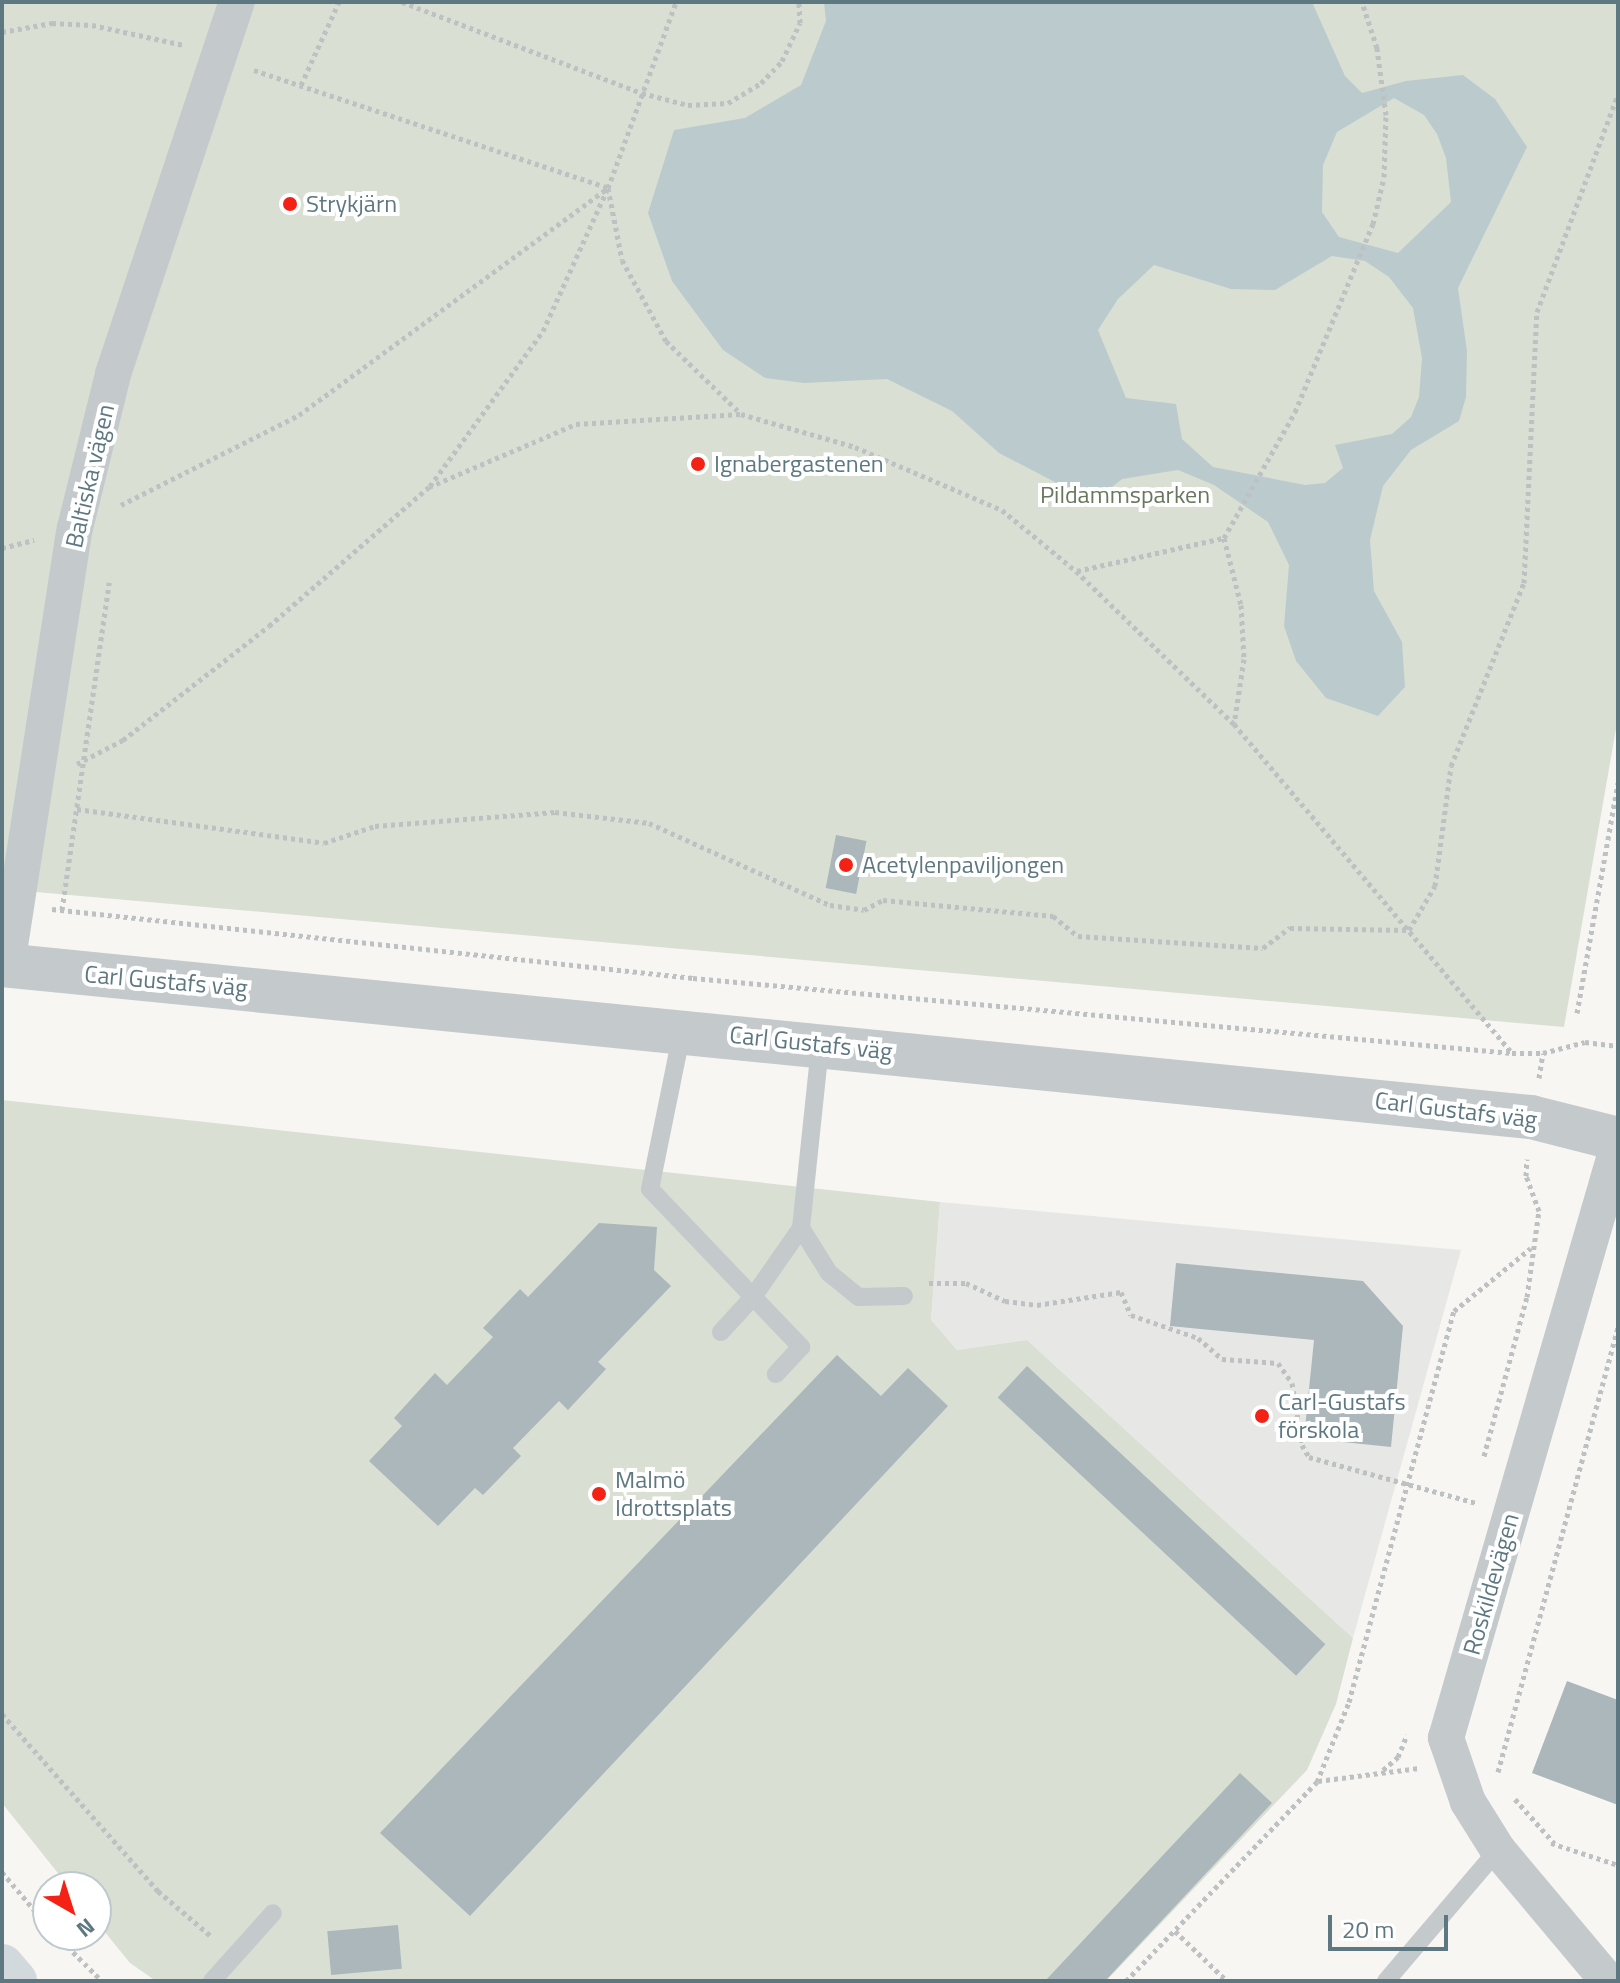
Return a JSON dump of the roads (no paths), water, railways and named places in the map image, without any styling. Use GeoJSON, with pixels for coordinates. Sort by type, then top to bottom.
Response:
{"type":"FeatureCollection","features":[{"type":"Feature","properties":{"kind":"main road"},"geometry":{"type":"LineString","coordinates":[[2,1966],[15,1981]]}},
{"type":"Feature","properties":{"kind":"street","name":"Baltiska vägen"},"geometry":{"type":"LineString","coordinates":[[5,965],[75,528],[113,374],[237,2]]}},
{"type":"Feature","properties":{"kind":"street","name":"Carl Gustafs väg"},"geometry":{"type":"LineString","coordinates":[[5,965],[682,1030],[1531,1117],[1618,1139]]}},
{"type":"Feature","properties":{"kind":"street","name":"Roskildevägen"},"geometry":{"type":"LineString","coordinates":[[1608,1981],[1498,1850],[1468,1802],[1446,1738],[1618,1145]]}},
{"type":"Feature","properties":{"kind":"lane"},"geometry":{"type":"LineString","coordinates":[[682,1030],[650,1189],[801,1347],[776,1374]]}},
{"type":"Feature","properties":{"kind":"lane"},"geometry":{"type":"LineString","coordinates":[[721,1332],[753,1297],[801,1228],[821,1044]]}},
{"type":"Feature","properties":{"kind":"lane"},"geometry":{"type":"LineString","coordinates":[[801,1228],[829,1273],[859,1297],[904,1296]]}},
{"type":"Feature","properties":{"kind":"lane"},"geometry":{"type":"LineString","coordinates":[[1386,1981],[1498,1850]]}},
{"type":"Feature","properties":{"kind":"lane"},"geometry":{"type":"LineString","coordinates":[[212,1981],[273,1913]]}},
{"type":"Feature","properties":{"kind":"place","name":"Strykjärn"},"geometry":{"type":"Point","coordinates":[290,204]}},
{"type":"Feature","properties":{"kind":"place","name":"Ignabergastenen"},"geometry":{"type":"Point","coordinates":[698,464]}},
{"type":"Feature","properties":{"kind":"place","name":"Acetylenpaviljongen"},"geometry":{"type":"Point","coordinates":[846,865]}},
{"type":"Feature","properties":{"kind":"place","name":"Carl-Gustafs förskola"},"geometry":{"type":"Point","coordinates":[1262,1416]}},
{"type":"Feature","properties":{"kind":"place","name":"Malmö Idrottsplats"},"geometry":{"type":"Point","coordinates":[599,1494]}},
{"type":"Feature","properties":{"kind":"park label","name":"Pildammsparken"},"geometry":{"type":"Point","coordinates":[1125,495]}}]}
